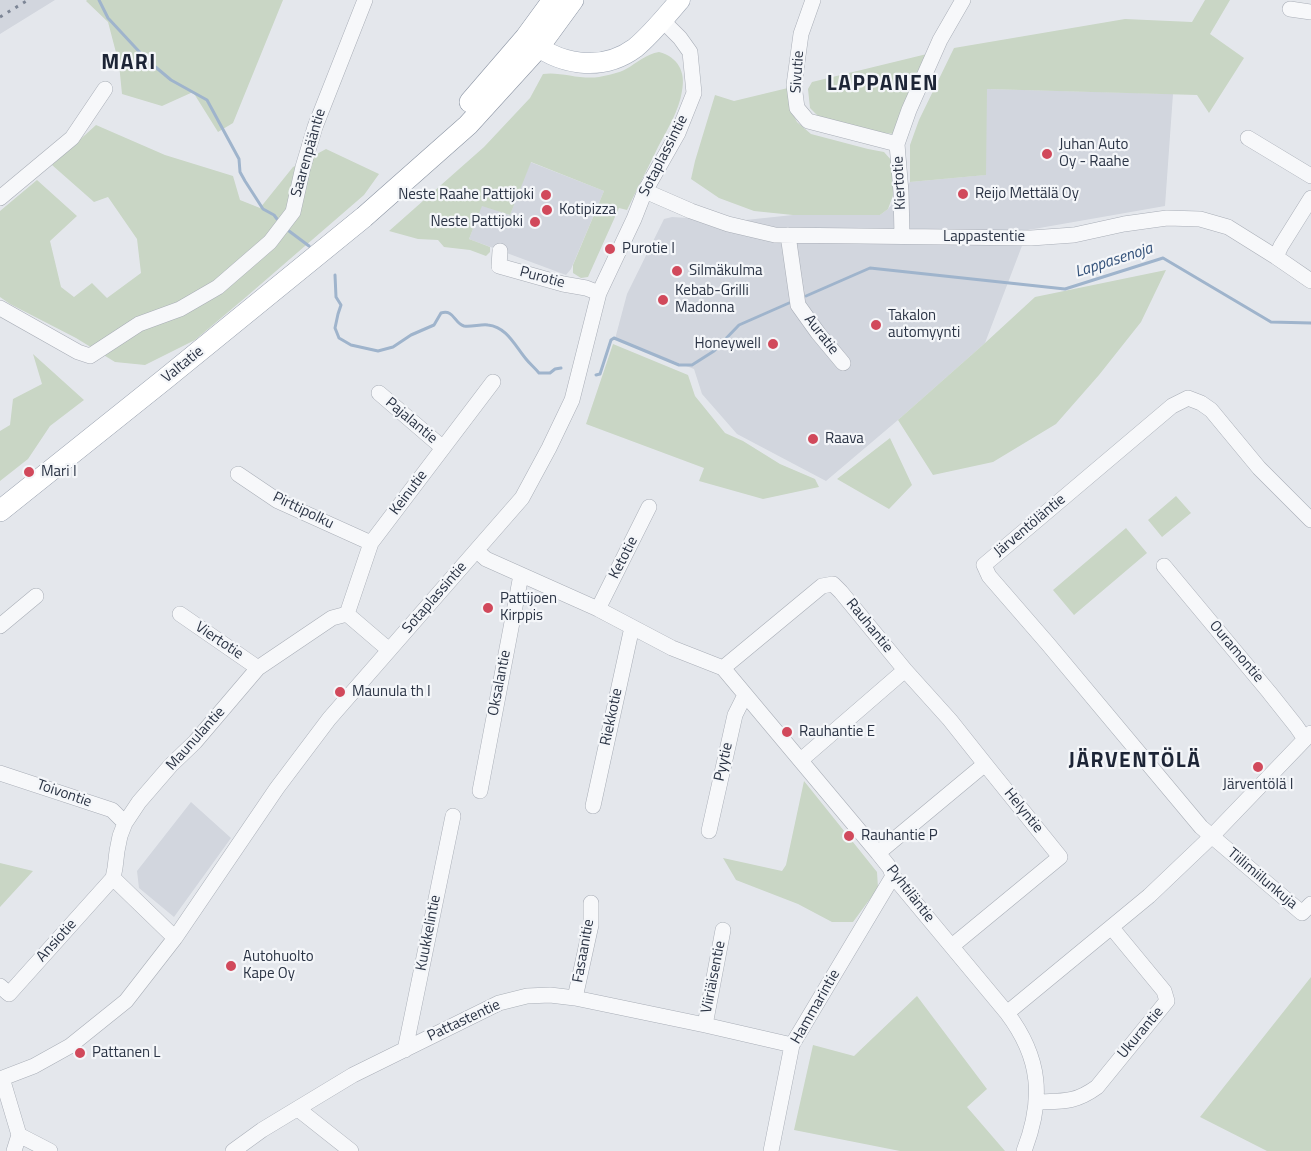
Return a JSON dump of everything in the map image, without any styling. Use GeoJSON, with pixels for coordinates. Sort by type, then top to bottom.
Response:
{"type":"FeatureCollection","features":[{"type":"Feature","properties":{"kind":"highway","name":"Valtatie"},"geometry":{"type":"LineString","coordinates":[[532,43],[554,0]]}},
{"type":"Feature","properties":{"kind":"highway","name":"Valtatie"},"geometry":{"type":"LineString","coordinates":[[0,511],[364,217],[468,125],[532,43],[573,0]]}},
{"type":"Feature","properties":{"kind":"main road"},"geometry":{"type":"LineString","coordinates":[[532,43],[566,61],[606,62],[622,56],[635,47],[680,0]]}},
{"type":"Feature","properties":{"kind":"street","name":"Saarenpääntie"},"geometry":{"type":"LineString","coordinates":[[0,308],[78,352],[90,356],[139,324],[180,309],[218,287],[270,242],[293,212],[315,127],[365,0]]}},
{"type":"Feature","properties":{"kind":"street","name":"Sivutie"},"geometry":{"type":"LineString","coordinates":[[813,0],[801,34],[794,85],[797,108],[808,122],[897,144]]}},
{"type":"Feature","properties":{"kind":"street","name":"Kiertotie"},"geometry":{"type":"LineString","coordinates":[[902,236],[897,144],[909,110],[940,40],[963,0]]}},
{"type":"Feature","properties":{"kind":"street"},"geometry":{"type":"LineString","coordinates":[[1290,9],[1311,12]]}},
{"type":"Feature","properties":{"kind":"street","name":"Sotaplassintie"},"geometry":{"type":"LineString","coordinates":[[1,1079],[34,1066],[70,1046],[126,1001],[175,938],[284,779],[329,719],[522,498],[572,400],[599,293],[645,191],[678,133],[694,93],[690,52],[662,20]]}},
{"type":"Feature","properties":{"kind":"street"},"geometry":{"type":"LineString","coordinates":[[0,198],[72,138],[105,89]]}},
{"type":"Feature","properties":{"kind":"street"},"geometry":{"type":"LineString","coordinates":[[1248,138],[1311,176]]}},
{"type":"Feature","properties":{"kind":"street","name":"Lappastentie"},"geometry":{"type":"LineString","coordinates":[[645,191],[728,224],[775,235],[1042,237],[1074,235],[1124,224],[1167,218],[1200,219],[1228,227],[1311,281]]}},
{"type":"Feature","properties":{"kind":"street"},"geometry":{"type":"LineString","coordinates":[[1276,257],[1311,198]]}},
{"type":"Feature","properties":{"kind":"street","name":"Auratie"},"geometry":{"type":"LineString","coordinates":[[788,235],[798,305],[843,363]]}},
{"type":"Feature","properties":{"kind":"street","name":"Purotie"},"geometry":{"type":"LineString","coordinates":[[500,251],[499,266],[599,293]]}},
{"type":"Feature","properties":{"kind":"street","name":"Keinutie"},"geometry":{"type":"LineString","coordinates":[[346,614],[371,543],[493,382]]}},
{"type":"Feature","properties":{"kind":"street","name":"Pajalantie"},"geometry":{"type":"LineString","coordinates":[[379,393],[443,448]]}},
{"type":"Feature","properties":{"kind":"street","name":"Järventöläntie"},"geometry":{"type":"LineString","coordinates":[[1212,836],[1197,822],[989,576],[984,565],[1173,406],[1188,398],[1211,410],[1259,468],[1311,520]]}},
{"type":"Feature","properties":{"kind":"street","name":"Pirttipolku"},"geometry":{"type":"LineString","coordinates":[[238,474],[278,501],[371,543]]}},
{"type":"Feature","properties":{"kind":"street","name":"Ketotie"},"geometry":{"type":"LineString","coordinates":[[598,609],[649,507]]}},
{"type":"Feature","properties":{"kind":"street","name":"Pyhtiläntie"},"geometry":{"type":"LineString","coordinates":[[477,551],[486,559],[598,609],[672,648],[723,668],[878,853],[890,868],[893,876],[1020,1030],[1035,1070],[1036,1102],[1031,1132],[1024,1151]]}},
{"type":"Feature","properties":{"kind":"street","name":"Ouramontie"},"geometry":{"type":"LineString","coordinates":[[1164,566],[1296,726],[1308,736]]}},
{"type":"Feature","properties":{"kind":"street","name":"Oksalantie"},"geometry":{"type":"LineString","coordinates":[[480,791],[521,575]]}},
{"type":"Feature","properties":{"kind":"street","name":"Rauhantie"},"geometry":{"type":"LineString","coordinates":[[723,668],[822,586],[833,584],[905,670]]}},
{"type":"Feature","properties":{"kind":"street"},"geometry":{"type":"LineString","coordinates":[[0,626],[36,596]]}},
{"type":"Feature","properties":{"kind":"street","name":"Viertotie"},"geometry":{"type":"LineString","coordinates":[[180,614],[258,668]]}},
{"type":"Feature","properties":{"kind":"street"},"geometry":{"type":"LineString","coordinates":[[346,614],[389,650]]}},
{"type":"Feature","properties":{"kind":"street","name":"Maunulantie"},"geometry":{"type":"LineString","coordinates":[[113,878],[118,843],[125,823],[139,802],[171,765],[195,742],[258,668],[333,618],[346,614]]}},
{"type":"Feature","properties":{"kind":"street","name":"Riekkotie"},"geometry":{"type":"LineString","coordinates":[[593,806],[632,627]]}},
{"type":"Feature","properties":{"kind":"street"},"geometry":{"type":"LineString","coordinates":[[801,760],[905,670],[950,720],[985,764],[878,853]]}},
{"type":"Feature","properties":{"kind":"street","name":"Pyytie"},"geometry":{"type":"LineString","coordinates":[[709,831],[735,716],[745,695]]}},
{"type":"Feature","properties":{"kind":"street"},"geometry":{"type":"LineString","coordinates":[[1007,1013],[1149,896],[1212,836],[1308,736]]}},
{"type":"Feature","properties":{"kind":"street","name":"Helyntie"},"geometry":{"type":"LineString","coordinates":[[952,946],[1060,857],[985,764]]}},
{"type":"Feature","properties":{"kind":"street","name":"Toivontie"},"geometry":{"type":"LineString","coordinates":[[0,773],[112,810],[125,823]]}},
{"type":"Feature","properties":{"kind":"street","name":"Kuukkelintie"},"geometry":{"type":"LineString","coordinates":[[405,1050],[453,816]]}},
{"type":"Feature","properties":{"kind":"street","name":"Tiilimiilunkuja"},"geometry":{"type":"LineString","coordinates":[[1212,836],[1308,913]]}},
{"type":"Feature","properties":{"kind":"street","name":"Hammarintie"},"geometry":{"type":"LineString","coordinates":[[771,1151],[792,1045],[893,876]]}},
{"type":"Feature","properties":{"kind":"street"},"geometry":{"type":"LineString","coordinates":[[113,878],[175,938]]}},
{"type":"Feature","properties":{"kind":"street","name":"Ansiotie"},"geometry":{"type":"LineString","coordinates":[[0,986],[9,994],[113,878]]}},
{"type":"Feature","properties":{"kind":"street","name":"Fasaanitie"},"geometry":{"type":"LineString","coordinates":[[575,998],[591,925],[591,903]]}},
{"type":"Feature","properties":{"kind":"street","name":"Ukurantie"},"geometry":{"type":"LineString","coordinates":[[1036,1102],[1073,1101],[1097,1087],[1167,1001],[1164,992],[1112,928]]}},
{"type":"Feature","properties":{"kind":"street","name":"Viiriäisentie"},"geometry":{"type":"LineString","coordinates":[[705,1024],[723,930]]}},
{"type":"Feature","properties":{"kind":"street","name":"Pattastentie"},"geometry":{"type":"LineString","coordinates":[[233,1151],[262,1130],[353,1075],[499,1003],[527,996],[550,995],[575,998],[705,1024],[792,1045]]}},
{"type":"Feature","properties":{"kind":"street"},"geometry":{"type":"LineString","coordinates":[[1,1079],[26,1138],[50,1151]]}},
{"type":"Feature","properties":{"kind":"street"},"geometry":{"type":"LineString","coordinates":[[298,1109],[351,1151]]}},
{"type":"Feature","properties":{"kind":"street"},"geometry":{"type":"LineString","coordinates":[[14,1151],[26,1138]]}},
{"type":"Feature","properties":{"kind":"shaded area"},"geometry":{"type":"Polygon","coordinates":[[[0,0],[55,0],[0,34],[0,0]]]}},
{"type":"Feature","properties":{"kind":"shaded area"},"geometry":{"type":"Polygon","coordinates":[[[986,89],[1173,94],[1165,206],[1028,230],[985,343],[826,481],[737,434],[702,394],[694,369],[615,339],[627,294],[664,219],[672,217],[736,221],[793,215],[880,215],[888,209],[910,182],[985,175],[986,89]]]}},
{"type":"Feature","properties":{"kind":"shaded area"},"geometry":{"type":"Polygon","coordinates":[[[530,162],[604,191],[571,269],[566,275],[469,239],[482,205],[510,215],[530,162]]]}},
{"type":"Feature","properties":{"kind":"shaded area"},"geometry":{"type":"Polygon","coordinates":[[[191,802],[231,838],[174,917],[139,888],[137,871],[191,802]]]}},
{"type":"Feature","properties":{"kind":"green space"},"geometry":{"type":"Polygon","coordinates":[[[87,0],[283,0],[233,123],[218,132],[193,92],[162,106],[122,94],[119,64],[108,22],[87,0]]]}},
{"type":"Feature","properties":{"kind":"green space"},"geometry":{"type":"Polygon","coordinates":[[[1205,0],[1230,0],[1210,34],[1244,58],[1209,113],[1197,95],[987,89],[986,175],[910,182],[910,145],[919,120],[954,48],[1125,19],[1192,22],[1205,0]]]}},
{"type":"Feature","properties":{"kind":"green space"},"geometry":{"type":"Polygon","coordinates":[[[659,52],[666,54],[679,66],[683,84],[678,106],[627,210],[619,208],[588,277],[581,278],[573,273],[573,265],[604,191],[531,162],[510,215],[482,206],[469,239],[490,247],[490,252],[486,256],[470,250],[444,247],[438,240],[418,239],[389,231],[484,147],[530,98],[543,74],[599,77],[623,70],[659,52]]]}},
{"type":"Feature","properties":{"kind":"green space"},"geometry":{"type":"Polygon","coordinates":[[[931,53],[895,134],[872,132],[820,118],[810,108],[808,89],[812,82],[931,53]]]}},
{"type":"Feature","properties":{"kind":"green space"},"geometry":{"type":"Polygon","coordinates":[[[792,87],[790,108],[797,122],[811,134],[884,152],[892,161],[894,193],[888,209],[880,215],[793,215],[754,211],[719,198],[691,179],[715,95],[734,101],[792,87]]]}},
{"type":"Feature","properties":{"kind":"green space"},"geometry":{"type":"Polygon","coordinates":[[[96,125],[165,155],[233,176],[240,200],[260,208],[293,167],[326,149],[379,174],[364,195],[195,340],[145,365],[115,362],[0,297],[0,211],[37,180],[77,216],[50,241],[61,287],[74,297],[92,283],[107,298],[141,273],[137,239],[108,197],[94,202],[52,165],[96,125]]]}},
{"type":"Feature","properties":{"kind":"green space"},"geometry":{"type":"Polygon","coordinates":[[[1166,270],[1141,322],[1056,424],[993,462],[933,475],[898,420],[1035,297],[1166,270]]]}},
{"type":"Feature","properties":{"kind":"green space"},"geometry":{"type":"Polygon","coordinates":[[[613,344],[688,375],[695,396],[725,433],[743,441],[780,464],[815,479],[819,487],[763,499],[699,481],[704,468],[586,424],[613,344]]]}},
{"type":"Feature","properties":{"kind":"green space"},"geometry":{"type":"Polygon","coordinates":[[[33,354],[84,400],[50,426],[28,459],[0,481],[0,431],[10,425],[13,399],[42,384],[33,354]]]}},
{"type":"Feature","properties":{"kind":"green space"},"geometry":{"type":"Polygon","coordinates":[[[890,438],[912,485],[889,509],[837,479],[890,438]]]}},
{"type":"Feature","properties":{"kind":"green space"},"geometry":{"type":"Polygon","coordinates":[[[1176,496],[1191,513],[1162,537],[1148,520],[1176,496]]]}},
{"type":"Feature","properties":{"kind":"green space"},"geometry":{"type":"Polygon","coordinates":[[[1126,528],[1147,553],[1074,615],[1053,590],[1126,528]]]}},
{"type":"Feature","properties":{"kind":"green space"},"geometry":{"type":"Polygon","coordinates":[[[804,781],[877,872],[878,888],[853,922],[832,922],[798,904],[736,880],[723,858],[782,871],[786,865],[804,781]]]}},
{"type":"Feature","properties":{"kind":"green space"},"geometry":{"type":"Polygon","coordinates":[[[0,863],[33,871],[0,907],[0,863]]]}},
{"type":"Feature","properties":{"kind":"green space"},"geometry":{"type":"Polygon","coordinates":[[[1311,977],[1311,1151],[1267,1151],[1200,1117],[1311,977]]]}},
{"type":"Feature","properties":{"kind":"green space"},"geometry":{"type":"Polygon","coordinates":[[[917,996],[987,1089],[967,1107],[1005,1151],[900,1151],[794,1130],[813,1045],[854,1056],[917,996]]]}},
{"type":"Feature","properties":{"kind":"waterway"},"geometry":{"type":"LineString","coordinates":[[99,0],[108,18],[146,59],[171,80],[207,100],[239,159],[240,172],[245,181],[263,209],[277,219]]}},
{"type":"Feature","properties":{"kind":"waterway"},"geometry":{"type":"LineString","coordinates":[[289,231],[309,246]]}},
{"type":"Feature","properties":{"kind":"waterway","name":"Lappasenoja"},"geometry":{"type":"LineString","coordinates":[[806,296],[870,268],[1065,289],[1163,258],[1271,322],[1311,323]]}},
{"type":"Feature","properties":{"kind":"waterway"},"geometry":{"type":"LineString","coordinates":[[335,275],[336,297],[341,305],[335,328],[339,338],[351,345],[378,351],[393,347],[411,335],[434,325],[441,313],[445,312],[464,326],[488,325],[500,329],[539,373],[550,373],[561,368]]}},
{"type":"Feature","properties":{"kind":"waterway","name":"Lappasenoja"},"geometry":{"type":"LineString","coordinates":[[596,375],[600,374],[611,340],[614,338],[679,365],[692,365],[714,351],[739,325],[789,303]]}},
{"type":"Feature","properties":{"kind":"railway"},"geometry":{"type":"LineString","coordinates":[[0,17],[28,0]]}},
{"type":"Feature","properties":{"kind":"place","name":"Juhan Auto Oy - Raahe"},"geometry":{"type":"Point","coordinates":[1047,154]}},
{"type":"Feature","properties":{"kind":"place","name":"Reijo Mettälä Oy"},"geometry":{"type":"Point","coordinates":[963,194]}},
{"type":"Feature","properties":{"kind":"place","name":"Neste Raahe Pattijoki"},"geometry":{"type":"Point","coordinates":[546,195]}},
{"type":"Feature","properties":{"kind":"place","name":"Kotipizza"},"geometry":{"type":"Point","coordinates":[547,210]}},
{"type":"Feature","properties":{"kind":"place","name":"Neste Pattijoki"},"geometry":{"type":"Point","coordinates":[535,222]}},
{"type":"Feature","properties":{"kind":"place","name":"Purotie I"},"geometry":{"type":"Point","coordinates":[610,249]}},
{"type":"Feature","properties":{"kind":"place","name":"Silmäkulma"},"geometry":{"type":"Point","coordinates":[677,271]}},
{"type":"Feature","properties":{"kind":"place","name":"Kebab-Grilli Madonna"},"geometry":{"type":"Point","coordinates":[663,300]}},
{"type":"Feature","properties":{"kind":"place","name":"Takalon automyynti"},"geometry":{"type":"Point","coordinates":[876,325]}},
{"type":"Feature","properties":{"kind":"place","name":"Honeywell"},"geometry":{"type":"Point","coordinates":[773,344]}},
{"type":"Feature","properties":{"kind":"place","name":"Raava"},"geometry":{"type":"Point","coordinates":[813,439]}},
{"type":"Feature","properties":{"kind":"place","name":"Mari I"},"geometry":{"type":"Point","coordinates":[29,472]}},
{"type":"Feature","properties":{"kind":"place","name":"Pattijoen Kirppis"},"geometry":{"type":"Point","coordinates":[488,608]}},
{"type":"Feature","properties":{"kind":"place","name":"Maunula th I"},"geometry":{"type":"Point","coordinates":[340,692]}},
{"type":"Feature","properties":{"kind":"place","name":"Rauhantie E"},"geometry":{"type":"Point","coordinates":[787,732]}},
{"type":"Feature","properties":{"kind":"place","name":"Järventölä I"},"geometry":{"type":"Point","coordinates":[1258,767]}},
{"type":"Feature","properties":{"kind":"place","name":"Rauhantie P"},"geometry":{"type":"Point","coordinates":[849,836]}},
{"type":"Feature","properties":{"kind":"place","name":"Autohuolto Kape Oy"},"geometry":{"type":"Point","coordinates":[231,966]}},
{"type":"Feature","properties":{"kind":"place","name":"Pattanen L"},"geometry":{"type":"Point","coordinates":[80,1053]}},
{"type":"Feature","properties":{"kind":"district","name":"MARI"},"geometry":{"type":"Point","coordinates":[129,64]}},
{"type":"Feature","properties":{"kind":"district","name":"LAPPANEN"},"geometry":{"type":"Point","coordinates":[883,85]}},
{"type":"Feature","properties":{"kind":"district","name":"JÄRVENTÖLÄ"},"geometry":{"type":"Point","coordinates":[1135,762]}}]}
